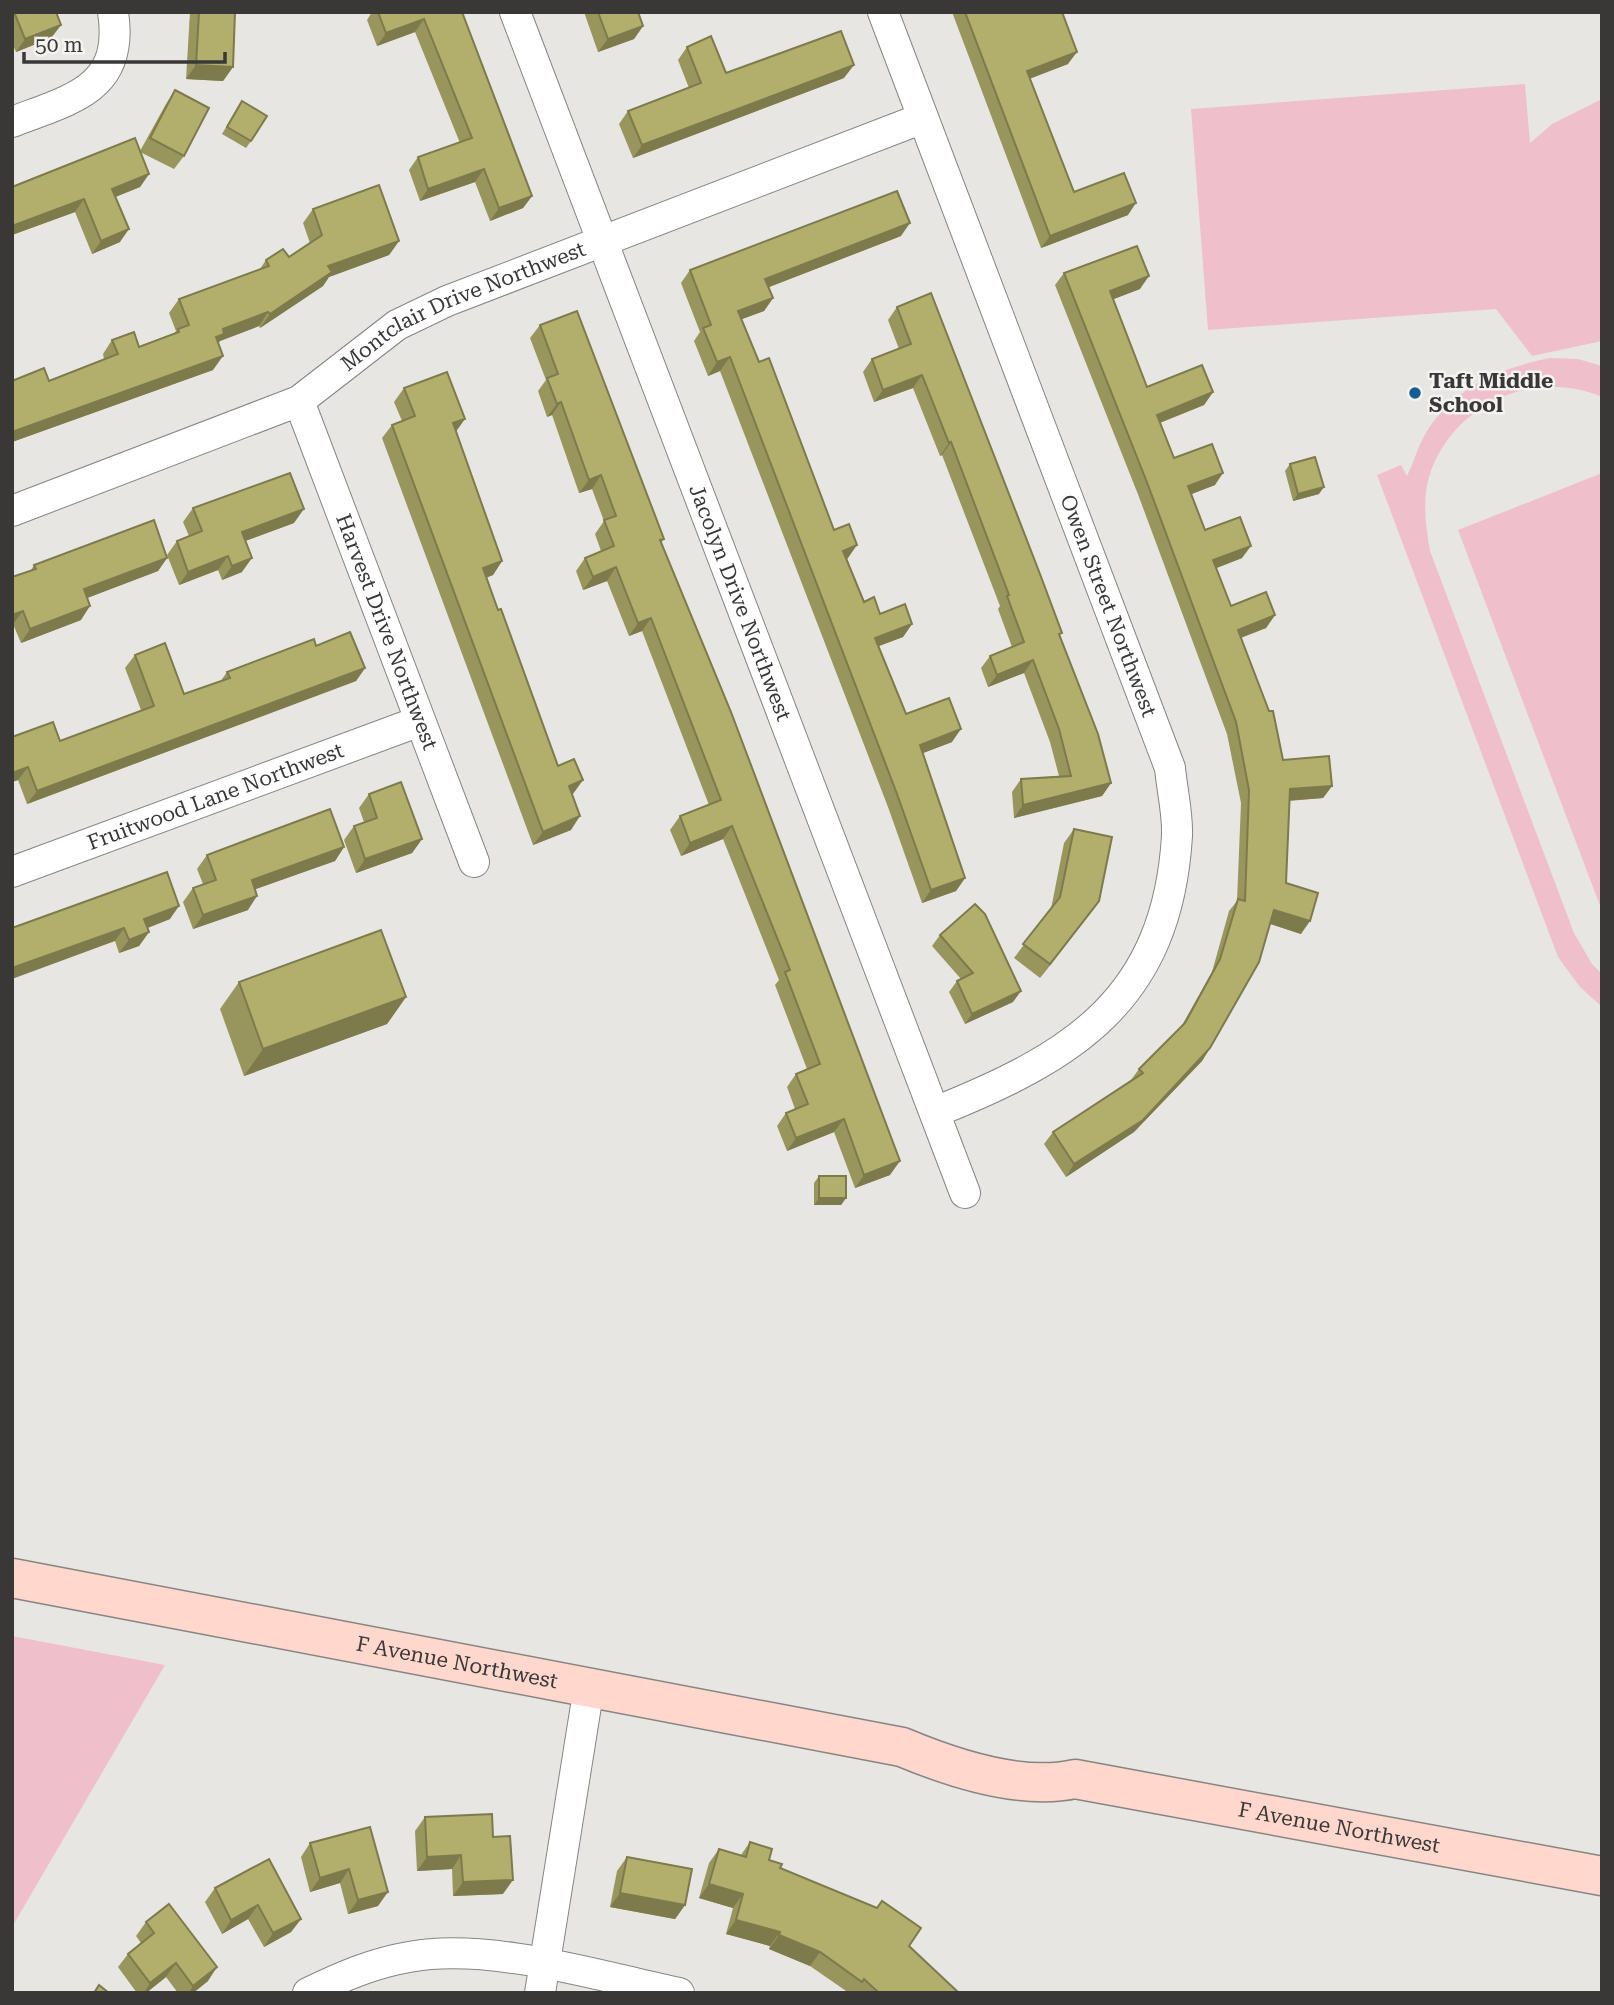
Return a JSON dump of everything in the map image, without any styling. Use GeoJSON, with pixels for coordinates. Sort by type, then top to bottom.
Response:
{"type":"FeatureCollection","features":[{"type":"Feature","properties":{"kind":"main road","name":"F Avenue Northwest"},"geometry":{"type":"LineString","coordinates":[[12,1578],[902,1747],[950,1768],[1050,1785],[1075,1779],[1602,1876]]}},
{"type":"Feature","properties":{"kind":"street"},"geometry":{"type":"LineString","coordinates":[[12,122],[74,98],[104,75],[116,48],[113,12]]}},
{"type":"Feature","properties":{"kind":"street","name":"Jacolyn Drive Northwest"},"geometry":{"type":"LineString","coordinates":[[516,12],[965,1193]]}},
{"type":"Feature","properties":{"kind":"street","name":"Owen Street Northwest"},"geometry":{"type":"LineString","coordinates":[[883,12],[1170,768],[1177,835],[1168,894],[1151,951],[1116,1005],[1059,1054],[1005,1084],[935,1112]]}},
{"type":"Feature","properties":{"kind":"street","name":"Montclair Drive Northwest"},"geometry":{"type":"LineString","coordinates":[[12,511],[299,401],[397,325],[447,301],[923,118]]}},
{"type":"Feature","properties":{"kind":"street","name":"Harvest Drive Northwest"},"geometry":{"type":"LineString","coordinates":[[299,401],[474,862]]}},
{"type":"Feature","properties":{"kind":"street","name":"Fruitwood Lane Northwest"},"geometry":{"type":"LineString","coordinates":[[12,872],[420,721]]}},
{"type":"Feature","properties":{"kind":"street"},"geometry":{"type":"LineString","coordinates":[[542,1979],[589,1687]]}},
{"type":"Feature","properties":{"kind":"street"},"geometry":{"type":"LineString","coordinates":[[308,1993],[357,1970],[411,1956],[472,1954],[542,1979],[679,1993]]}},
{"type":"Feature","properties":{"kind":"shaded area"},"geometry":{"type":"Polygon","coordinates":[[[1525,84],[1530,143],[1552,124],[1602,99],[1602,341],[1532,356],[1496,309],[1208,330],[1191,109],[1525,84]]]}},
{"type":"Feature","properties":{"kind":"shaded area"},"geometry":{"type":"Polygon","coordinates":[[[1550,358],[1578,359],[1602,366],[1602,397],[1576,389],[1549,387],[1523,390],[1498,399],[1475,412],[1456,430],[1440,452],[1427,486],[1426,523],[1430,551],[1574,933],[1592,964],[1602,974],[1602,1007],[1580,987],[1558,957],[1377,475],[1401,465],[1407,476],[1427,431],[1451,402],[1465,391],[1514,367],[1550,358]]]}},
{"type":"Feature","properties":{"kind":"shaded area"},"geometry":{"type":"Polygon","coordinates":[[[1602,473],[1602,911],[1458,530],[1602,473]]]}},
{"type":"Feature","properties":{"kind":"shaded area"},"geometry":{"type":"Polygon","coordinates":[[[12,1636],[165,1665],[12,1927],[12,1636]]]}},
{"type":"Feature","properties":{"kind":"building"},"geometry":{"type":"Polygon","coordinates":[[[14,12],[56,12],[61,25],[25,39],[14,12]]]}},
{"type":"Feature","properties":{"kind":"building"},"geometry":{"type":"Polygon","coordinates":[[[199,12],[235,12],[233,67],[196,65],[199,12]]]}},
{"type":"Feature","properties":{"kind":"building"},"geometry":{"type":"Polygon","coordinates":[[[378,12],[462,12],[532,196],[499,208],[484,169],[428,189],[418,157],[472,138],[424,19],[386,33],[378,12]]]}},
{"type":"Feature","properties":{"kind":"building"},"geometry":{"type":"Polygon","coordinates":[[[598,12],[638,12],[643,26],[608,39],[598,12]]]}},
{"type":"Feature","properties":{"kind":"building"},"geometry":{"type":"Polygon","coordinates":[[[965,12],[1062,12],[1077,52],[1027,71],[1074,192],[1124,173],[1136,203],[1050,236],[965,12]]]}},
{"type":"Feature","properties":{"kind":"building"},"geometry":{"type":"Polygon","coordinates":[[[841,31],[854,65],[642,145],[628,111],[701,83],[687,47],[711,36],[726,73],[841,31]]]}},
{"type":"Feature","properties":{"kind":"building"},"geometry":{"type":"Polygon","coordinates":[[[175,90],[209,108],[184,156],[150,138],[175,90]]]}},
{"type":"Feature","properties":{"kind":"building"},"geometry":{"type":"Polygon","coordinates":[[[242,101],[267,116],[251,141],[227,127],[242,101]]]}},
{"type":"Feature","properties":{"kind":"building"},"geometry":{"type":"Polygon","coordinates":[[[135,138],[149,174],[112,189],[129,229],[101,241],[84,199],[12,226],[12,187],[135,138]]]}},
{"type":"Feature","properties":{"kind":"building"},"geometry":{"type":"Polygon","coordinates":[[[379,185],[399,241],[328,266],[332,272],[270,314],[268,312],[223,329],[224,334],[216,337],[223,356],[12,432],[12,381],[44,368],[49,381],[118,354],[112,340],[134,332],[139,347],[179,332],[178,329],[189,325],[179,299],[269,266],[266,260],[283,249],[289,257],[322,235],[313,209],[379,185]]]}},
{"type":"Feature","properties":{"kind":"building"},"geometry":{"type":"Polygon","coordinates":[[[897,191],[910,223],[765,279],[773,298],[738,311],[759,362],[769,358],[834,530],[849,524],[857,545],[843,551],[864,602],[874,597],[880,614],[905,604],[912,624],[875,638],[906,714],[949,698],[961,729],[920,745],[965,878],[931,890],[730,357],[717,362],[703,328],[711,325],[690,270],[897,191]]]}},
{"type":"Feature","properties":{"kind":"building"},"geometry":{"type":"Polygon","coordinates":[[[1137,246],[1149,276],[1110,291],[1147,387],[1202,365],[1213,392],[1157,415],[1174,458],[1212,444],[1223,473],[1188,486],[1205,530],[1240,517],[1251,546],[1213,560],[1231,606],[1266,592],[1275,615],[1238,630],[1269,711],[1273,711],[1283,760],[1329,756],[1332,786],[1290,789],[1286,883],[1318,893],[1310,921],[1274,910],[1259,962],[1210,1048],[1143,1120],[1074,1164],[1053,1132],[1143,1073],[1139,1069],[1185,1023],[1220,959],[1238,899],[1245,901],[1249,790],[1236,722],[1148,485],[1064,273],[1137,246]]]}},
{"type":"Feature","properties":{"kind":"building"},"geometry":{"type":"Polygon","coordinates":[[[931,293],[1062,633],[1059,634],[1098,734],[1111,783],[1023,805],[1021,779],[1071,776],[1059,729],[1033,660],[997,675],[990,656],[1024,642],[951,442],[949,443],[922,375],[883,390],[872,359],[911,344],[897,307],[931,293]]]}},
{"type":"Feature","properties":{"kind":"building"},"geometry":{"type":"Polygon","coordinates":[[[577,311],[664,539],[660,540],[731,712],[900,1161],[864,1175],[844,1119],[796,1138],[786,1113],[808,1104],[796,1074],[820,1064],[785,972],[790,970],[732,826],[690,843],[680,816],[721,800],[651,618],[638,623],[616,567],[593,577],[585,558],[614,546],[604,520],[616,516],[601,475],[589,480],[561,402],[557,404],[547,378],[558,374],[540,325],[577,311]]]}},
{"type":"Feature","properties":{"kind":"building"},"geometry":{"type":"Polygon","coordinates":[[[447,372],[465,419],[453,423],[502,561],[483,568],[498,610],[501,609],[558,766],[574,759],[583,780],[569,786],[580,816],[543,832],[392,425],[415,416],[404,388],[447,372]]]}},
{"type":"Feature","properties":{"kind":"building"},"geometry":{"type":"Polygon","coordinates":[[[1315,457],[1324,487],[1298,494],[1290,464],[1315,457]]]}},
{"type":"Feature","properties":{"kind":"building"},"geometry":{"type":"Polygon","coordinates":[[[290,473],[304,509],[242,532],[252,558],[232,566],[228,556],[188,572],[177,541],[202,531],[193,508],[290,473]]]}},
{"type":"Feature","properties":{"kind":"building"},"geometry":{"type":"Polygon","coordinates":[[[154,520],[167,558],[84,589],[90,606],[30,629],[23,611],[12,615],[12,577],[36,569],[34,565],[154,520]]]}},
{"type":"Feature","properties":{"kind":"building"},"geometry":{"type":"Polygon","coordinates":[[[350,632],[365,668],[37,791],[28,767],[12,773],[12,737],[53,722],[60,741],[154,706],[135,655],[165,643],[184,694],[230,678],[227,672],[314,639],[316,646],[350,632]]]}},
{"type":"Feature","properties":{"kind":"building"},"geometry":{"type":"Polygon","coordinates":[[[401,782],[422,839],[365,859],[354,826],[377,818],[369,794],[401,782]]]}},
{"type":"Feature","properties":{"kind":"building"},"geometry":{"type":"Polygon","coordinates":[[[330,809],[344,847],[252,880],[257,896],[203,915],[193,888],[216,880],[207,855],[330,809]]]}},
{"type":"Feature","properties":{"kind":"building"},"geometry":{"type":"Polygon","coordinates":[[[1074,829],[1112,837],[1099,901],[1050,964],[1023,944],[1060,897],[1074,829]]]}},
{"type":"Feature","properties":{"kind":"building"},"geometry":{"type":"Polygon","coordinates":[[[167,872],[179,906],[144,919],[149,932],[129,940],[124,928],[12,968],[12,928],[167,872]]]}},
{"type":"Feature","properties":{"kind":"building"},"geometry":{"type":"Polygon","coordinates":[[[975,904],[985,914],[1021,991],[972,1014],[957,981],[973,973],[940,935],[975,904]]]}},
{"type":"Feature","properties":{"kind":"building"},"geometry":{"type":"Polygon","coordinates":[[[381,930],[406,997],[263,1049],[239,982],[381,930]]]}},
{"type":"Feature","properties":{"kind":"building"},"geometry":{"type":"Polygon","coordinates":[[[819,1176],[846,1176],[846,1198],[819,1198],[819,1176]]]}},
{"type":"Feature","properties":{"kind":"building"},"geometry":{"type":"Polygon","coordinates":[[[492,1814],[493,1837],[510,1836],[513,1880],[463,1882],[461,1855],[427,1857],[425,1817],[492,1814]]]}},
{"type":"Feature","properties":{"kind":"building"},"geometry":{"type":"Polygon","coordinates":[[[370,1827],[388,1892],[358,1900],[349,1869],[320,1878],[310,1843],[370,1827]]]}},
{"type":"Feature","properties":{"kind":"building"},"geometry":{"type":"Polygon","coordinates":[[[750,1842],[772,1849],[769,1860],[782,1864],[780,1868],[877,1908],[882,1901],[921,1928],[909,1946],[959,1993],[879,1993],[864,1979],[862,1982],[820,1952],[779,1935],[780,1932],[736,1920],[743,1894],[709,1884],[719,1849],[746,1857],[750,1842]]]}},
{"type":"Feature","properties":{"kind":"building"},"geometry":{"type":"Polygon","coordinates":[[[627,1857],[692,1869],[685,1905],[620,1893],[627,1857]]]}},
{"type":"Feature","properties":{"kind":"building"},"geometry":{"type":"Polygon","coordinates":[[[269,1859],[301,1919],[273,1933],[258,1905],[231,1920],[215,1888],[269,1859]]]}},
{"type":"Feature","properties":{"kind":"building"},"geometry":{"type":"Polygon","coordinates":[[[169,1904],[217,1967],[193,1986],[176,1963],[150,1983],[128,1954],[154,1933],[146,1922],[169,1904]]]}},
{"type":"Feature","properties":{"kind":"building"},"geometry":{"type":"Polygon","coordinates":[[[99,1985],[109,1993],[94,1993],[99,1985]]]}},
{"type":"Feature","properties":{"kind":"place","name":"Taft Middle School"},"geometry":{"type":"Point","coordinates":[1415,393]}}]}
